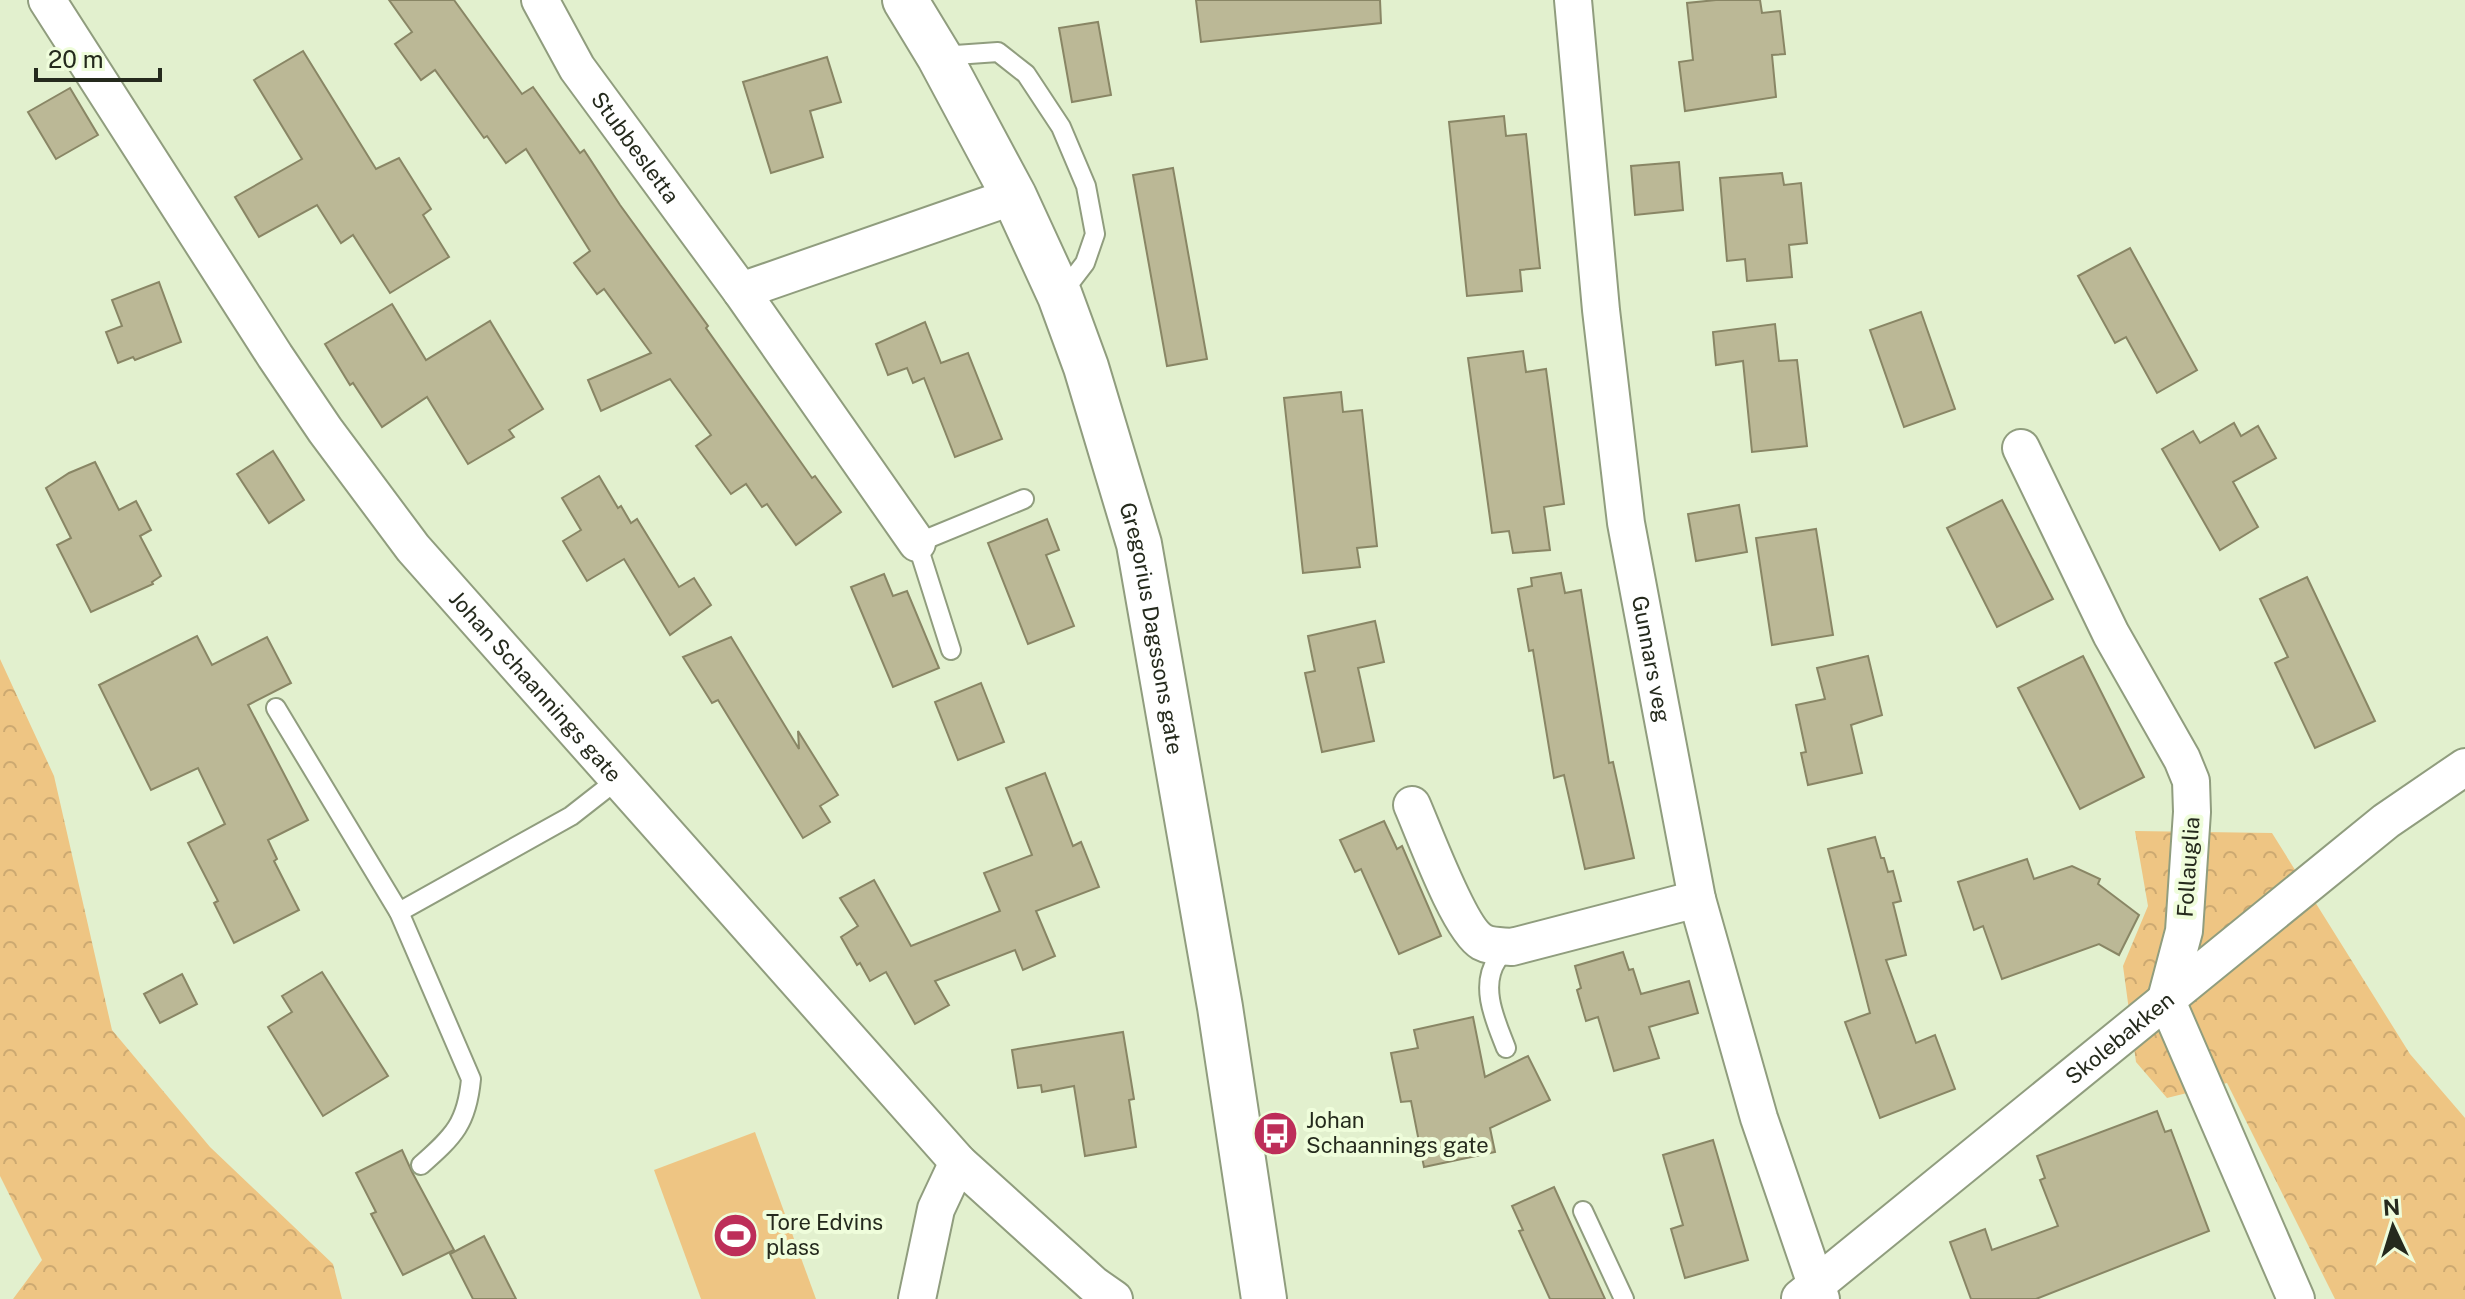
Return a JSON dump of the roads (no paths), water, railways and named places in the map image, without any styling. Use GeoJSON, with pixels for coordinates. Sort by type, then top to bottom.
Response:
{"type":"FeatureCollection","features":[{"type":"Feature","properties":{"kind":"street","name":"Johan Schaannings gate"},"geometry":{"type":"LineString","coordinates":[[47,0],[325,430],[413,548],[958,1162],[1094,1285],[1114,1299]]}},
{"type":"Feature","properties":{"kind":"street","name":"Stubbesletta"},"geometry":{"type":"LineString","coordinates":[[540,0],[577,68],[741,291],[917,543]]}},
{"type":"Feature","properties":{"kind":"street","name":"Gregorius Dagssons gate"},"geometry":{"type":"LineString","coordinates":[[905,0],[939,56],[1014,196],[1060,296],[1086,367],[1139,544],[1220,1007],[1264,1299]]}},
{"type":"Feature","properties":{"kind":"street","name":"Gunnars veg"},"geometry":{"type":"LineString","coordinates":[[1573,0],[1600,294],[1626,523],[1697,899],[1812,1294]]}},
{"type":"Feature","properties":{"kind":"street"},"geometry":{"type":"LineString","coordinates":[[741,291],[1014,196]]}},
{"type":"Feature","properties":{"kind":"street","name":"Follauglia"},"geometry":{"type":"LineString","coordinates":[[2021,448],[2111,634],[2182,759],[2191,781],[2192,812],[2184,931],[2166,999]]}},
{"type":"Feature","properties":{"kind":"street","name":"Skolebakken"},"geometry":{"type":"LineString","coordinates":[[1812,1294],[2166,999],[2386,821],[2458,777]]}},
{"type":"Feature","properties":{"kind":"street"},"geometry":{"type":"LineString","coordinates":[[1412,805],[1464,923],[1479,941],[1491,945],[1512,947],[1697,899]]}},
{"type":"Feature","properties":{"kind":"street"},"geometry":{"type":"LineString","coordinates":[[2166,999],[2296,1299]]}},
{"type":"Feature","properties":{"kind":"street"},"geometry":{"type":"LineString","coordinates":[[917,1299],[936,1209],[958,1162]]}},
{"type":"Feature","properties":{"kind":"lane"},"geometry":{"type":"LineString","coordinates":[[939,56],[998,52],[1026,74],[1061,127],[1086,186],[1095,234],[1085,263],[1060,296]]}},
{"type":"Feature","properties":{"kind":"lane"},"geometry":{"type":"LineString","coordinates":[[951,650],[917,543],[1024,499]]}},
{"type":"Feature","properties":{"kind":"lane"},"geometry":{"type":"LineString","coordinates":[[276,708],[399,912],[471,1079],[469,1107],[449,1141],[421,1165]]}},
{"type":"Feature","properties":{"kind":"lane"},"geometry":{"type":"LineString","coordinates":[[399,912],[571,816],[617,780]]}},
{"type":"Feature","properties":{"kind":"lane"},"geometry":{"type":"LineString","coordinates":[[1506,1048],[1491,1010],[1489,982],[1497,959],[1512,947]]}},
{"type":"Feature","properties":{"kind":"lane"},"geometry":{"type":"LineString","coordinates":[[1583,1211],[1624,1299]]}},
{"type":"Feature","properties":{"kind":"place","name":"Johan Schaannings gate"},"geometry":{"type":"Point","coordinates":[1275,1133]}},
{"type":"Feature","properties":{"kind":"place","name":"Tore Edvins plass"},"geometry":{"type":"Point","coordinates":[735,1235]}}]}
